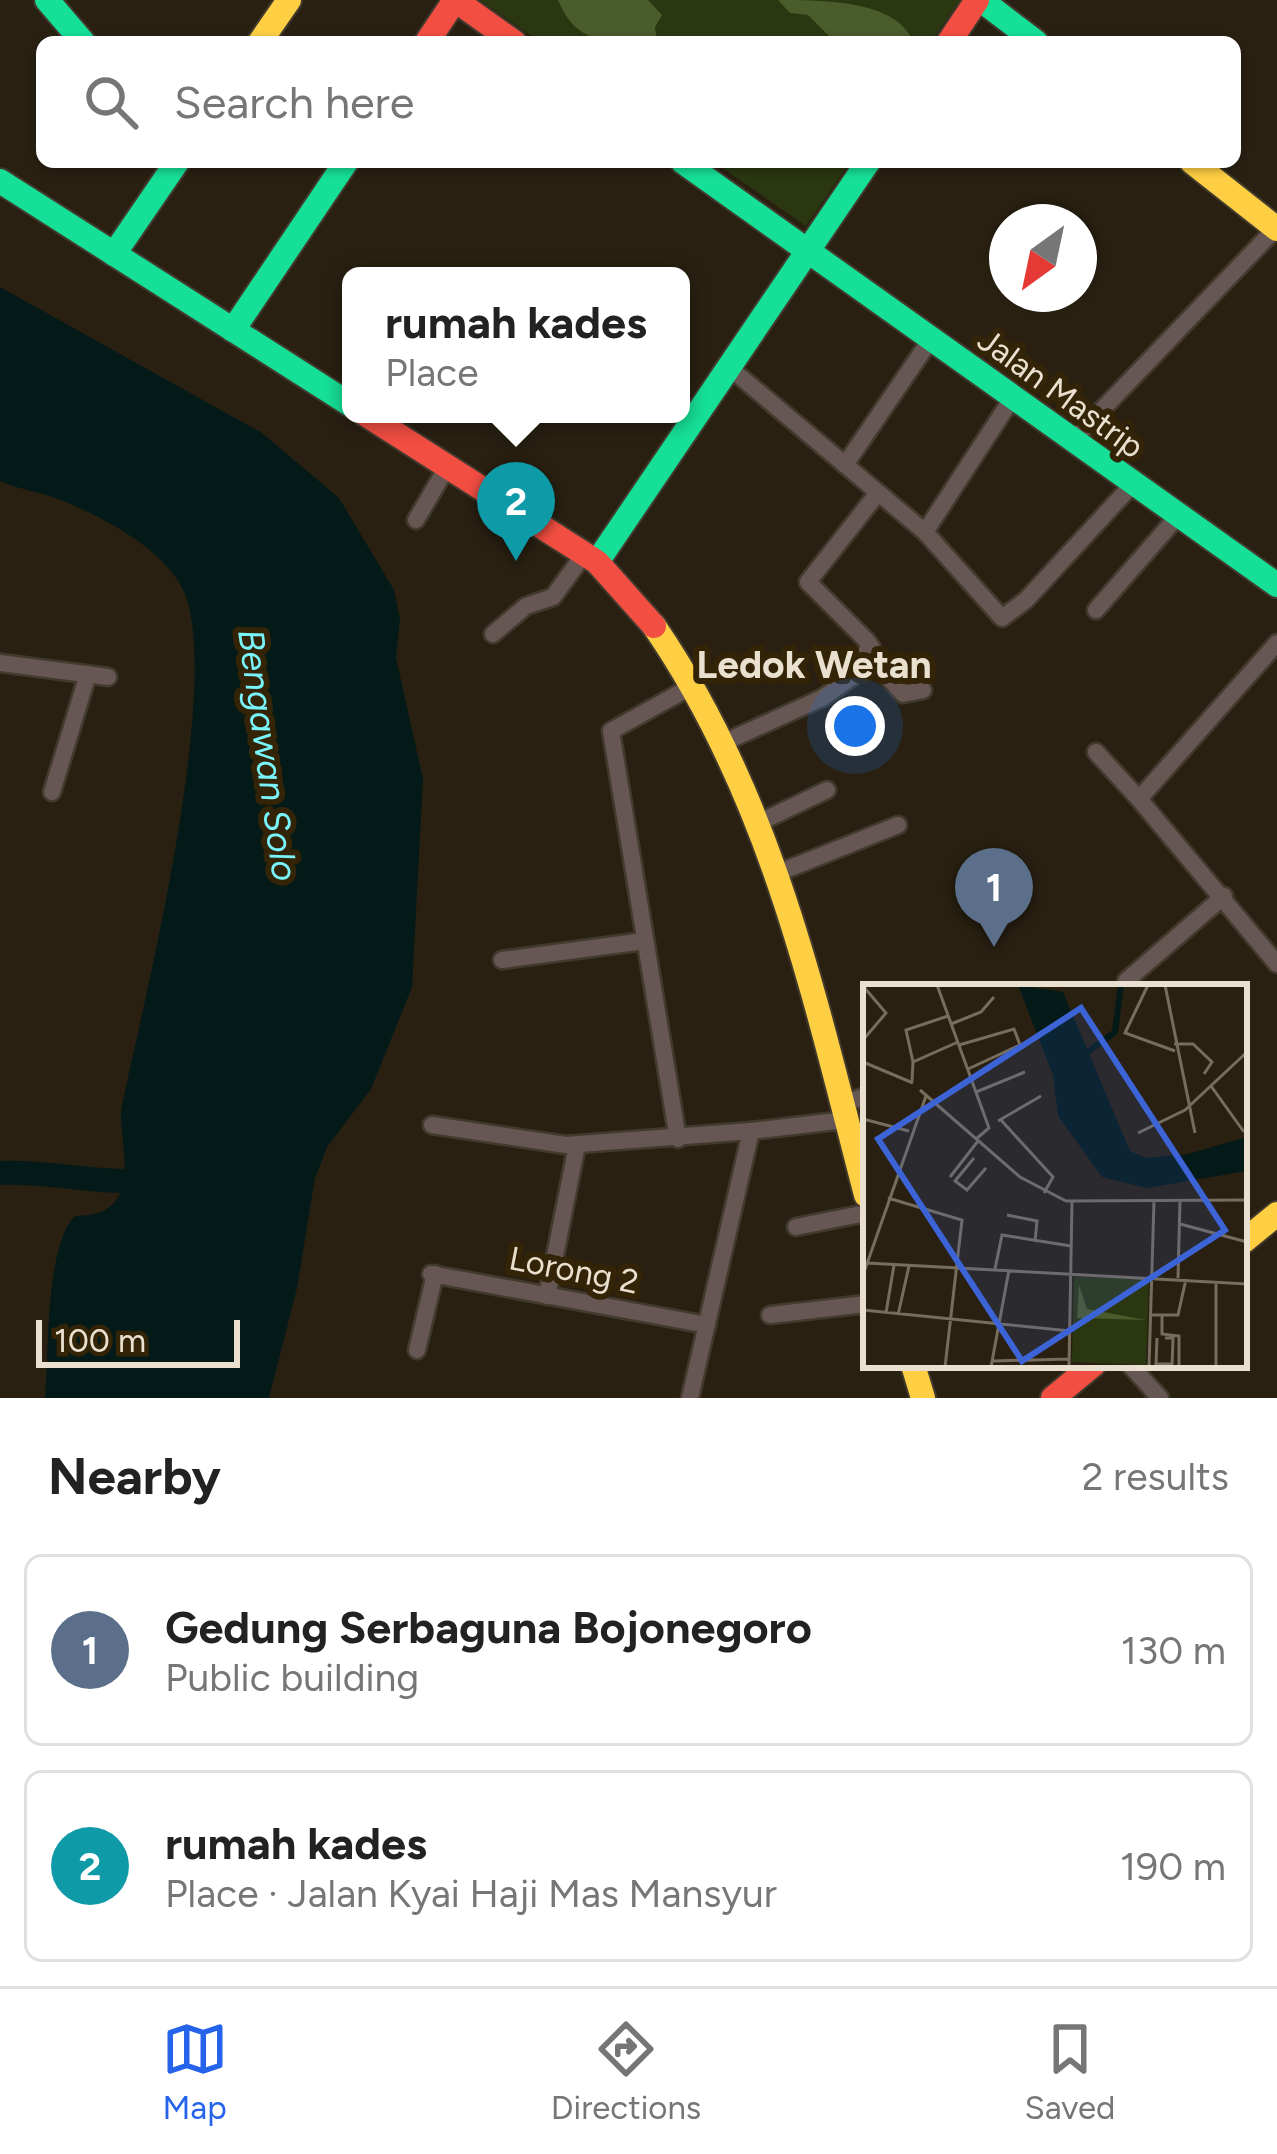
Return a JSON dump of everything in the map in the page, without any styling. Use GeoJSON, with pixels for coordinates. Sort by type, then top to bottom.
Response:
{"type":"FeatureCollection","features":[{"type":"Feature","properties":{"kind":"main road"},"geometry":{"type":"LineString","coordinates":[[47,0],[78,36]]}},
{"type":"Feature","properties":{"kind":"main road"},"geometry":{"type":"LineString","coordinates":[[264,36],[289,0]]}},
{"type":"Feature","properties":{"kind":"main road"},"geometry":{"type":"LineString","coordinates":[[431,36],[455,0],[506,36]]}},
{"type":"Feature","properties":{"kind":"main road"},"geometry":{"type":"LineString","coordinates":[[953,36],[979,0],[1028,36]]}},
{"type":"Feature","properties":{"kind":"main road"},"geometry":{"type":"LineString","coordinates":[[114,254],[173,168]]}},
{"type":"Feature","properties":{"kind":"main road"},"geometry":{"type":"LineString","coordinates":[[233,330],[342,168]]}},
{"type":"Feature","properties":{"kind":"main road","name":"Jalan Mastrip"},"geometry":{"type":"LineString","coordinates":[[691,168],[1277,585]]}},
{"type":"Feature","properties":{"kind":"main road"},"geometry":{"type":"LineString","coordinates":[[690,423],[864,168]]}},
{"type":"Feature","properties":{"kind":"main road"},"geometry":{"type":"LineString","coordinates":[[1200,168],[1277,228]]}},
{"type":"Feature","properties":{"kind":"main road"},"geometry":{"type":"LineString","coordinates":[[0,181],[342,399]]}},
{"type":"Feature","properties":{"kind":"main road"},"geometry":{"type":"LineString","coordinates":[[379,423],[591,558],[620,584],[694,685],[725,742],[776,874],[863,1184]]}},
{"type":"Feature","properties":{"kind":"main road"},"geometry":{"type":"LineString","coordinates":[[591,558],[690,423]]}},
{"type":"Feature","properties":{"kind":"main road"},"geometry":{"type":"LineString","coordinates":[[1247,1239],[1277,1214]]}},
{"type":"Feature","properties":{"kind":"main road"},"geometry":{"type":"LineString","coordinates":[[1247,1255],[1277,1230]]}},
{"type":"Feature","properties":{"kind":"main road"},"geometry":{"type":"LineString","coordinates":[[914,1368],[923,1398]]}},
{"type":"Feature","properties":{"kind":"main road"},"geometry":{"type":"LineString","coordinates":[[1053,1398],[1090,1368]]}},
{"type":"Feature","properties":{"kind":"main road"},"geometry":{"type":"LineString","coordinates":[[1073,1398],[1109,1368]]}},
{"type":"Feature","properties":{"kind":"street"},"geometry":{"type":"LineString","coordinates":[[1072,441],[1277,228]]}},
{"type":"Feature","properties":{"kind":"street"},"geometry":{"type":"LineString","coordinates":[[845,465],[931,339]]}},
{"type":"Feature","properties":{"kind":"street"},"geometry":{"type":"LineString","coordinates":[[730,368],[925,532],[989,610],[1007,617],[1132,485]]}},
{"type":"Feature","properties":{"kind":"street"},"geometry":{"type":"LineString","coordinates":[[925,532],[1012,397]]}},
{"type":"Feature","properties":{"kind":"street"},"geometry":{"type":"LineString","coordinates":[[416,520],[447,467]]}},
{"type":"Feature","properties":{"kind":"street"},"geometry":{"type":"LineString","coordinates":[[877,494],[808,582],[867,641],[874,662],[903,694],[923,690]]}},
{"type":"Feature","properties":{"kind":"street"},"geometry":{"type":"LineString","coordinates":[[1096,610],[1177,517]]}},
{"type":"Feature","properties":{"kind":"street"},"geometry":{"type":"LineString","coordinates":[[493,634],[526,606],[553,597],[591,558]]}},
{"type":"Feature","properties":{"kind":"street"},"geometry":{"type":"LineString","coordinates":[[1139,799],[1277,643]]}},
{"type":"Feature","properties":{"kind":"street"},"geometry":{"type":"LineString","coordinates":[[0,662],[108,677]]}},
{"type":"Feature","properties":{"kind":"street"},"geometry":{"type":"LineString","coordinates":[[725,742],[822,698],[874,662]]}},
{"type":"Feature","properties":{"kind":"street"},"geometry":{"type":"LineString","coordinates":[[52,792],[88,674]]}},
{"type":"Feature","properties":{"kind":"street"},"geometry":{"type":"LineString","coordinates":[[678,1139],[611,730],[694,685]]}},
{"type":"Feature","properties":{"kind":"street"},"geometry":{"type":"LineString","coordinates":[[1096,752],[1224,896],[1277,964]]}},
{"type":"Feature","properties":{"kind":"street"},"geometry":{"type":"LineString","coordinates":[[758,823],[827,790]]}},
{"type":"Feature","properties":{"kind":"street"},"geometry":{"type":"LineString","coordinates":[[776,874],[898,825]]}},
{"type":"Feature","properties":{"kind":"street"},"geometry":{"type":"LineString","coordinates":[[1126,981],[1224,896]]}},
{"type":"Feature","properties":{"kind":"street"},"geometry":{"type":"LineString","coordinates":[[502,960],[644,941]]}},
{"type":"Feature","properties":{"kind":"street"},"geometry":{"type":"LineString","coordinates":[[432,1124],[577,1145],[678,1139],[752,1131],[843,1112],[863,1098]]}},
{"type":"Feature","properties":{"kind":"street"},"geometry":{"type":"LineString","coordinates":[[690,1398],[752,1131]]}},
{"type":"Feature","properties":{"kind":"street"},"geometry":{"type":"LineString","coordinates":[[547,1295],[577,1145]]}},
{"type":"Feature","properties":{"kind":"street"},"geometry":{"type":"LineString","coordinates":[[796,1227],[863,1214]]}},
{"type":"Feature","properties":{"kind":"street","name":"Lorong 2"},"geometry":{"type":"LineString","coordinates":[[417,1350],[433,1274],[707,1325]]}},
{"type":"Feature","properties":{"kind":"street"},"geometry":{"type":"LineString","coordinates":[[770,1315],[863,1304]]}},
{"type":"Feature","properties":{"kind":"street"},"geometry":{"type":"LineString","coordinates":[[1133,1368],[1160,1398]]}},
{"type":"Feature","properties":{"kind":"green space"},"geometry":{"type":"Polygon","coordinates":[[[480,0],[960,0],[935,36],[531,36],[480,0]]]}},
{"type":"Feature","properties":{"kind":"green space"},"geometry":{"type":"Polygon","coordinates":[[[558,0],[648,0],[662,15],[656,36],[590,36],[566,15],[558,0]]]}},
{"type":"Feature","properties":{"kind":"green space"},"geometry":{"type":"Polygon","coordinates":[[[778,0],[856,5],[892,18],[910,36],[829,36],[808,15],[790,13],[778,0]]]}},
{"type":"Feature","properties":{"kind":"green space"},"geometry":{"type":"Polygon","coordinates":[[[723,168],[846,168],[806,226],[723,168]]]}},
{"type":"Feature","properties":{"kind":"water","name":"Bengawan Solo"},"geometry":{"type":"Polygon","coordinates":[[[0,287],[262,433],[339,498],[394,590],[400,619],[396,658],[423,779],[412,987],[371,1089],[327,1147],[315,1178],[297,1288],[269,1398],[45,1398],[53,1275],[65,1231],[75,1216],[109,1207],[123,1185],[122,1107],[179,826],[195,681],[192,624],[180,584],[170,570],[127,534],[94,515],[0,481],[0,287]]]}},
{"type":"Feature","properties":{"kind":"waterway"},"geometry":{"type":"LineString","coordinates":[[0,1173],[152,1180]]}},
{"type":"Feature","properties":{"kind":"traffic: fast"},"geometry":{"type":"LineString","coordinates":[[47,0],[78,36]]}},
{"type":"Feature","properties":{"kind":"traffic: fast"},"geometry":{"type":"LineString","coordinates":[[981,0],[1028,36]]}},
{"type":"Feature","properties":{"kind":"traffic: fast"},"geometry":{"type":"LineString","coordinates":[[114,254],[173,168]]}},
{"type":"Feature","properties":{"kind":"traffic: fast"},"geometry":{"type":"LineString","coordinates":[[233,330],[342,168]]}},
{"type":"Feature","properties":{"kind":"traffic: fast"},"geometry":{"type":"LineString","coordinates":[[691,168],[1277,585]]}},
{"type":"Feature","properties":{"kind":"traffic: fast"},"geometry":{"type":"LineString","coordinates":[[597,562],[864,168]]}},
{"type":"Feature","properties":{"kind":"traffic: fast"},"geometry":{"type":"LineString","coordinates":[[0,181],[342,399]]}},
{"type":"Feature","properties":{"kind":"traffic: slow"},"geometry":{"type":"LineString","coordinates":[[264,36],[289,0]]}},
{"type":"Feature","properties":{"kind":"traffic: slow"},"geometry":{"type":"LineString","coordinates":[[1200,168],[1277,229]]}},
{"type":"Feature","properties":{"kind":"traffic: slow"},"geometry":{"type":"LineString","coordinates":[[654,626],[730,759],[759,829],[807,973],[863,1184]]}},
{"type":"Feature","properties":{"kind":"traffic: slow"},"geometry":{"type":"LineString","coordinates":[[1247,1239],[1277,1214]]}},
{"type":"Feature","properties":{"kind":"traffic: slow"},"geometry":{"type":"LineString","coordinates":[[914,1368],[923,1398]]}},
{"type":"Feature","properties":{"kind":"traffic: jam"},"geometry":{"type":"LineString","coordinates":[[431,36],[455,0],[506,36]]}},
{"type":"Feature","properties":{"kind":"traffic: jam"},"geometry":{"type":"LineString","coordinates":[[953,36],[977,0]]}},
{"type":"Feature","properties":{"kind":"traffic: jam"},"geometry":{"type":"LineString","coordinates":[[379,423],[597,562],[654,626]]}},
{"type":"Feature","properties":{"kind":"traffic: jam"},"geometry":{"type":"LineString","coordinates":[[1053,1398],[1089,1368]]}},
{"type":"Feature","properties":{"kind":"place","name":"rumah kades"},"geometry":{"type":"Point","coordinates":[516,561]}},
{"type":"Feature","properties":{"kind":"place","name":"Gedung Serbaguna Bojonegoro"},"geometry":{"type":"Point","coordinates":[994,947]}},
{"type":"Feature","properties":{"kind":"district","name":"Ledok Wetan"},"geometry":{"type":"Point","coordinates":[814,664]}}]}
